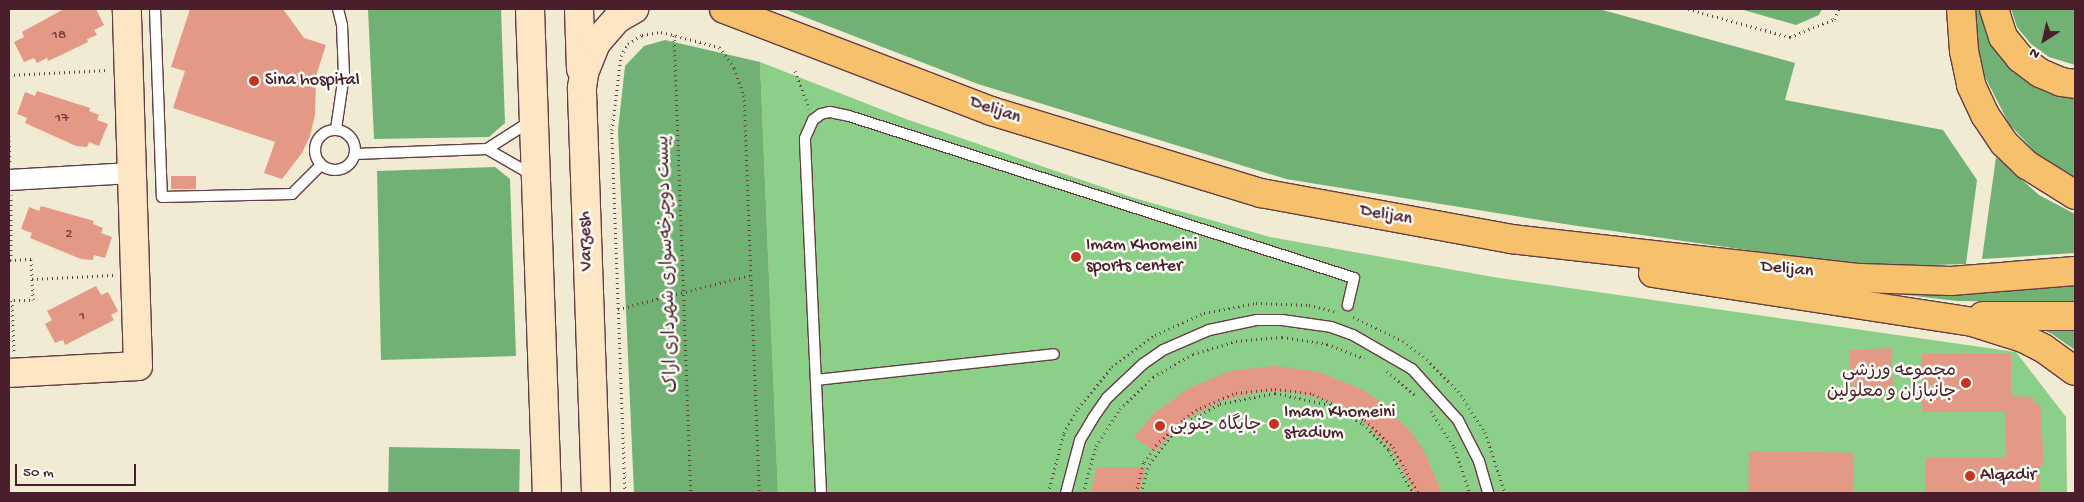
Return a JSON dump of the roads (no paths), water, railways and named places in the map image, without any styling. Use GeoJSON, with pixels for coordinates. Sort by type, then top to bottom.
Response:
{"type":"FeatureCollection","features":[{"type":"Feature","properties":{"kind":"main road"},"geometry":{"type":"LineString","coordinates":[[12,373],[138,366],[127,9]]}},
{"type":"Feature","properties":{"kind":"main road"},"geometry":{"type":"LineString","coordinates":[[530,9],[547,493]]}},
{"type":"Feature","properties":{"kind":"main road"},"geometry":{"type":"LineString","coordinates":[[579,9],[582,88]]}},
{"type":"Feature","properties":{"kind":"main road","name":"Varzesh"},"geometry":{"type":"LineString","coordinates":[[596,493],[582,88],[584,73],[596,43],[617,20],[634,9]]}},
{"type":"Feature","properties":{"kind":"main road","name":"Delijan"},"geometry":{"type":"LineString","coordinates":[[724,9],[991,111],[1261,193],[1511,239],[1898,280],[1951,280],[2075,271]]}},
{"type":"Feature","properties":{"kind":"main road"},"geometry":{"type":"LineString","coordinates":[[1961,9],[1966,59],[1972,86],[1985,115],[2004,143],[2027,165],[2075,195]]}},
{"type":"Feature","properties":{"kind":"main road"},"geometry":{"type":"LineString","coordinates":[[1994,9],[2003,37],[2020,58],[2040,73],[2075,84]]}},
{"type":"Feature","properties":{"kind":"main road"},"geometry":{"type":"LineString","coordinates":[[1511,239],[1603,265],[1972,322],[2023,338],[2044,348],[2075,371]]}},
{"type":"Feature","properties":{"kind":"main road"},"geometry":{"type":"LineString","coordinates":[[1934,316],[2075,316]]}},
{"type":"Feature","properties":{"kind":"street"},"geometry":{"type":"LineString","coordinates":[[10,180],[132,173]]}},
{"type":"Feature","properties":{"kind":"lane"},"geometry":{"type":"LineString","coordinates":[[155,9],[162,198],[292,194],[321,165]]}},
{"type":"Feature","properties":{"kind":"lane"},"geometry":{"type":"LineString","coordinates":[[336,129],[344,75],[342,25],[338,9]]}},
{"type":"Feature","properties":{"kind":"lane"},"geometry":{"type":"LineString","coordinates":[[821,493],[805,138],[813,120],[830,112],[1354,278],[1348,305]]}},
{"type":"Feature","properties":{"kind":"lane"},"geometry":{"type":"LineString","coordinates":[[355,154],[349,134],[336,129],[317,139],[314,152],[321,165],[327,169],[341,169],[355,154],[487,149],[533,119]]}},
{"type":"Feature","properties":{"kind":"lane"},"geometry":{"type":"LineString","coordinates":[[487,149],[536,177]]}},
{"type":"Feature","properties":{"kind":"lane"},"geometry":{"type":"LineString","coordinates":[[1066,493],[1080,440],[1093,418],[1107,398],[1143,364],[1164,350],[1209,330],[1257,320],[1282,320],[1331,327],[1353,334],[1412,369],[1445,401],[1458,420],[1479,461],[1488,493]]}},
{"type":"Feature","properties":{"kind":"lane"},"geometry":{"type":"LineString","coordinates":[[816,380],[1054,354]]}},
{"type":"Feature","properties":{"kind":"place","name":"Sina hospital"},"geometry":{"type":"Point","coordinates":[254,81]}},
{"type":"Feature","properties":{"kind":"place","name":"Imam Khomeini sports center"},"geometry":{"type":"Point","coordinates":[1076,257]}},
{"type":"Feature","properties":{"kind":"place","name":"مجموعه ورزشی جانبازان و معلولین"},"geometry":{"type":"Point","coordinates":[1966,383]}},
{"type":"Feature","properties":{"kind":"place","name":"Imam Khomeini stadium"},"geometry":{"type":"Point","coordinates":[1274,424]}},
{"type":"Feature","properties":{"kind":"place","name":"جایگاه جنوبی"},"geometry":{"type":"Point","coordinates":[1160,426]}},
{"type":"Feature","properties":{"kind":"place","name":"Alqadir"},"geometry":{"type":"Point","coordinates":[1970,476]}}]}
